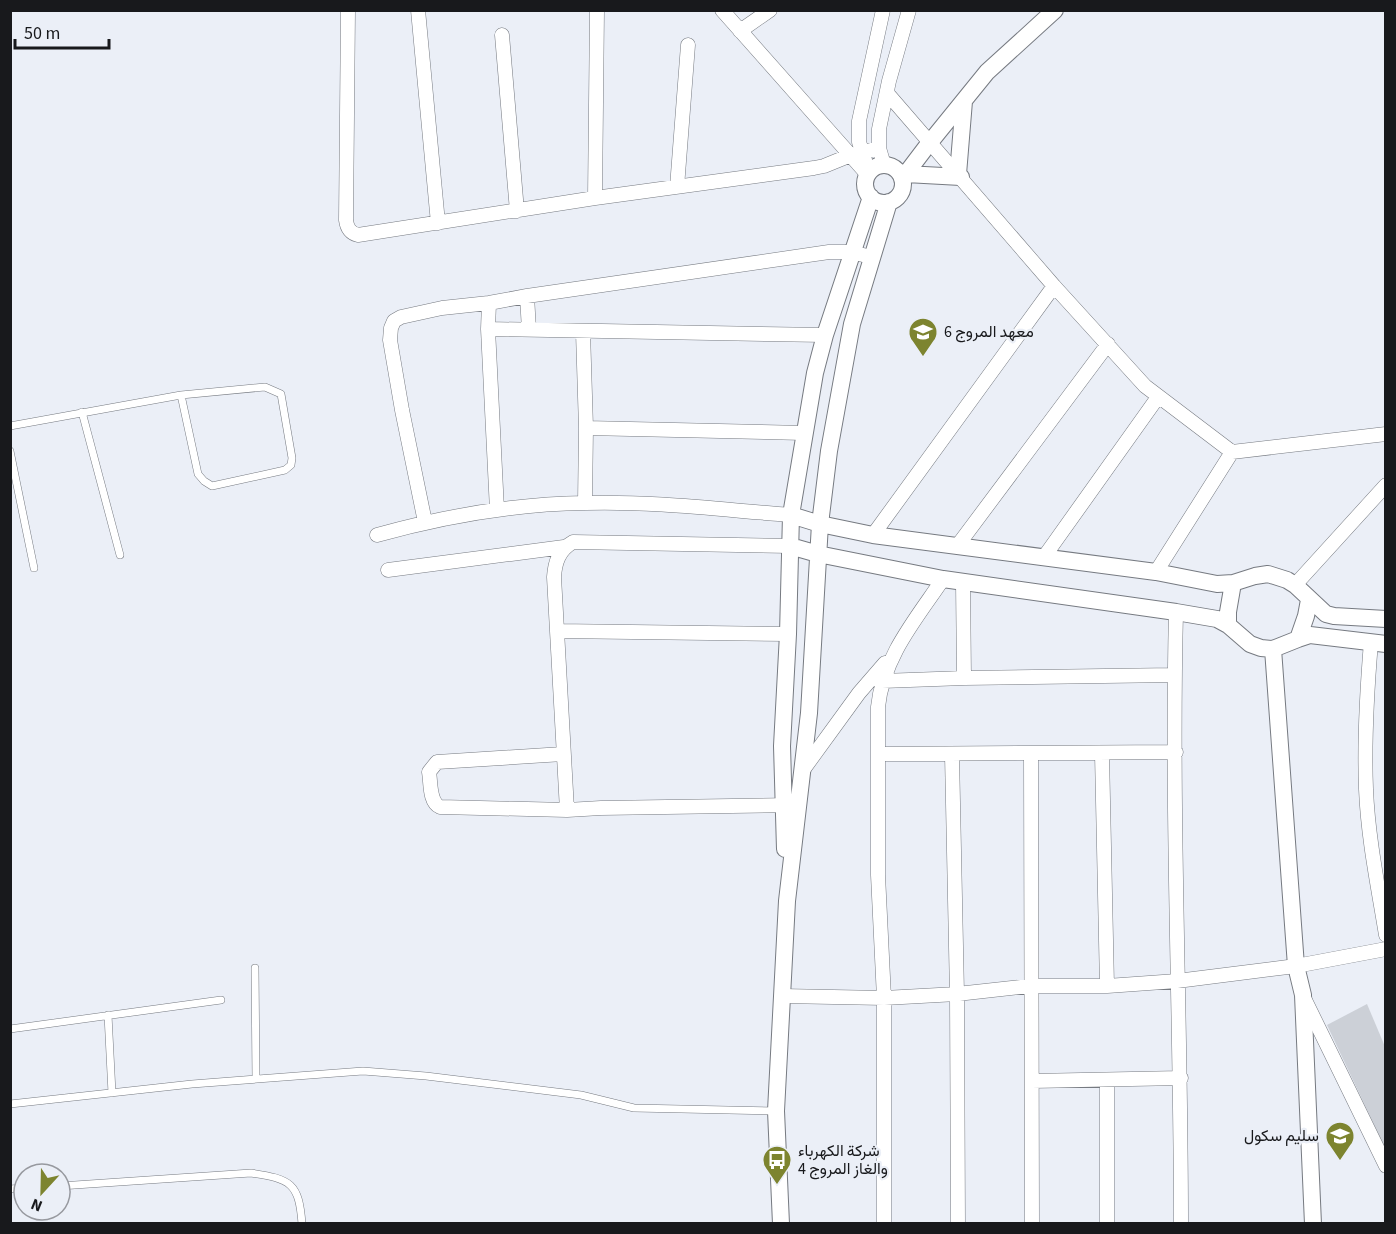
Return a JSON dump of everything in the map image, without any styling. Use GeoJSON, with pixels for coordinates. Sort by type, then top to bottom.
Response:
{"type":"FeatureCollection","features":[{"type":"Feature","properties":{"kind":"street"},"geometry":{"type":"LineString","coordinates":[[348,10],[347,225],[350,231],[358,235],[595,198],[824,166],[879,148]]}},
{"type":"Feature","properties":{"kind":"street"},"geometry":{"type":"LineString","coordinates":[[418,10],[438,223]]}},
{"type":"Feature","properties":{"kind":"street"},"geometry":{"type":"LineString","coordinates":[[595,198],[597,10]]}},
{"type":"Feature","properties":{"kind":"street"},"geometry":{"type":"LineString","coordinates":[[722,10],[826,130],[856,154],[887,172],[959,175]]}},
{"type":"Feature","properties":{"kind":"street"},"geometry":{"type":"LineString","coordinates":[[740,31],[770,10]]}},
{"type":"Feature","properties":{"kind":"street"},"geometry":{"type":"LineString","coordinates":[[856,154],[859,142],[859,122],[883,10]]}},
{"type":"Feature","properties":{"kind":"street"},"geometry":{"type":"LineString","coordinates":[[791,805],[803,770],[809,713],[820,524],[839,390],[852,324],[871,257],[889,202],[900,193],[887,172],[879,148],[879,129],[909,10]]}},
{"type":"Feature","properties":{"kind":"street"},"geometry":{"type":"LineString","coordinates":[[889,202],[879,202],[871,197],[866,189],[928,144],[987,72],[1055,10]]}},
{"type":"Feature","properties":{"kind":"street"},"geometry":{"type":"LineString","coordinates":[[502,36],[517,211]]}},
{"type":"Feature","properties":{"kind":"street"},"geometry":{"type":"LineString","coordinates":[[677,187],[688,45]]}},
{"type":"Feature","properties":{"kind":"street"},"geometry":{"type":"LineString","coordinates":[[887,93],[928,144],[959,175],[1054,286],[1145,386],[1232,452],[1386,434]]}},
{"type":"Feature","properties":{"kind":"street"},"geometry":{"type":"LineString","coordinates":[[959,175],[964,101]]}},
{"type":"Feature","properties":{"kind":"street"},"geometry":{"type":"LineString","coordinates":[[781,1224],[776,1111],[791,805],[782,747],[791,515],[815,373],[851,252],[871,197]]}},
{"type":"Feature","properties":{"kind":"street"},"geometry":{"type":"LineString","coordinates":[[425,522],[390,340],[394,321],[401,317],[442,308],[829,252],[851,252],[871,257]]}},
{"type":"Feature","properties":{"kind":"street"},"geometry":{"type":"LineString","coordinates":[[873,535],[1054,286]]}},
{"type":"Feature","properties":{"kind":"street"},"geometry":{"type":"LineString","coordinates":[[527,296],[529,330]]}},
{"type":"Feature","properties":{"kind":"street"},"geometry":{"type":"LineString","coordinates":[[489,303],[488,329],[497,510]]}},
{"type":"Feature","properties":{"kind":"street"},"geometry":{"type":"LineString","coordinates":[[488,329],[825,335]]}},
{"type":"Feature","properties":{"kind":"street"},"geometry":{"type":"LineString","coordinates":[[583,332],[586,428],[585,503]]}},
{"type":"Feature","properties":{"kind":"street"},"geometry":{"type":"LineString","coordinates":[[958,545],[1107,344]]}},
{"type":"Feature","properties":{"kind":"street"},"geometry":{"type":"LineString","coordinates":[[1044,557],[1158,397]]}},
{"type":"Feature","properties":{"kind":"street"},"geometry":{"type":"LineString","coordinates":[[586,428],[804,434]]}},
{"type":"Feature","properties":{"kind":"street"},"geometry":{"type":"LineString","coordinates":[[1156,572],[1232,452]]}},
{"type":"Feature","properties":{"kind":"street"},"geometry":{"type":"LineString","coordinates":[[1295,585],[1386,485]]}},
{"type":"Feature","properties":{"kind":"street"},"geometry":{"type":"LineString","coordinates":[[377,535],[425,522],[497,510],[585,503],[791,515],[820,524],[873,535],[1156,572],[1200,581],[1233,583],[1268,574],[1295,585],[1320,611],[1334,616],[1386,619]]}},
{"type":"Feature","properties":{"kind":"street"},"geometry":{"type":"LineString","coordinates":[[388,570],[564,547],[573,542],[790,546],[818,554],[943,579],[1217,619],[1228,625],[1250,644],[1260,648],[1273,649],[1310,636],[1378,643],[1367,693],[1366,788],[1368,825],[1386,935]]}},
{"type":"Feature","properties":{"kind":"street"},"geometry":{"type":"LineString","coordinates":[[564,547],[555,566],[554,577],[567,810]]}},
{"type":"Feature","properties":{"kind":"street"},"geometry":{"type":"LineString","coordinates":[[803,770],[859,693],[892,655],[943,579]]}},
{"type":"Feature","properties":{"kind":"street"},"geometry":{"type":"LineString","coordinates":[[963,582],[964,678]]}},
{"type":"Feature","properties":{"kind":"street"},"geometry":{"type":"LineString","coordinates":[[1228,625],[1233,583]]}},
{"type":"Feature","properties":{"kind":"street"},"geometry":{"type":"LineString","coordinates":[[1298,639],[1309,600]]}},
{"type":"Feature","properties":{"kind":"street"},"geometry":{"type":"LineString","coordinates":[[1176,612],[1174,675],[1182,1224]]}},
{"type":"Feature","properties":{"kind":"street"},"geometry":{"type":"LineString","coordinates":[[557,631],[788,634]]}},
{"type":"Feature","properties":{"kind":"street"},"geometry":{"type":"LineString","coordinates":[[1273,649],[1296,966],[1302,995],[1313,1224]]}},
{"type":"Feature","properties":{"kind":"street"},"geometry":{"type":"LineString","coordinates":[[884,1224],[884,998],[878,875],[878,707],[882,681],[892,655]]}},
{"type":"Feature","properties":{"kind":"street"},"geometry":{"type":"LineString","coordinates":[[882,681],[1174,675]]}},
{"type":"Feature","properties":{"kind":"street"},"geometry":{"type":"LineString","coordinates":[[879,754],[1176,752]]}},
{"type":"Feature","properties":{"kind":"street"},"geometry":{"type":"LineString","coordinates":[[563,754],[437,762],[429,772],[433,800],[435,805],[440,807],[567,810],[791,805]]}},
{"type":"Feature","properties":{"kind":"street"},"geometry":{"type":"LineString","coordinates":[[952,754],[957,994],[958,1224]]}},
{"type":"Feature","properties":{"kind":"street"},"geometry":{"type":"LineString","coordinates":[[1030,754],[1032,1224]]}},
{"type":"Feature","properties":{"kind":"street"},"geometry":{"type":"LineString","coordinates":[[1102,754],[1107,986]]}},
{"type":"Feature","properties":{"kind":"street"},"geometry":{"type":"LineString","coordinates":[[782,996],[884,998],[1030,987],[1107,986],[1177,981],[1296,966],[1386,949]]}},
{"type":"Feature","properties":{"kind":"street"},"geometry":{"type":"LineString","coordinates":[[1302,995],[1386,1166]]}},
{"type":"Feature","properties":{"kind":"street"},"geometry":{"type":"LineString","coordinates":[[1032,1081],[1181,1078]]}},
{"type":"Feature","properties":{"kind":"street"},"geometry":{"type":"LineString","coordinates":[[1107,1081],[1107,1224]]}},
{"type":"Feature","properties":{"kind":"lane"},"geometry":{"type":"LineString","coordinates":[[10,426],[181,395],[265,387],[281,394],[292,458],[291,465],[285,470],[212,486],[204,481],[198,474],[181,395]]}},
{"type":"Feature","properties":{"kind":"lane"},"geometry":{"type":"LineString","coordinates":[[82,412],[120,555]]}},
{"type":"Feature","properties":{"kind":"lane"},"geometry":{"type":"LineString","coordinates":[[10,451],[34,567]]}},
{"type":"Feature","properties":{"kind":"lane"},"geometry":{"type":"LineString","coordinates":[[255,968],[256,1079]]}},
{"type":"Feature","properties":{"kind":"lane"},"geometry":{"type":"LineString","coordinates":[[10,1029],[221,1000]]}},
{"type":"Feature","properties":{"kind":"lane"},"geometry":{"type":"LineString","coordinates":[[108,1015],[112,1093]]}},
{"type":"Feature","properties":{"kind":"lane"},"geometry":{"type":"LineString","coordinates":[[10,1104],[256,1079],[374,1072],[436,1077],[580,1095],[633,1108],[776,1111]]}},
{"type":"Feature","properties":{"kind":"lane"},"geometry":{"type":"LineString","coordinates":[[72,1185],[251,1173],[275,1177],[297,1191],[301,1200],[302,1224]]}},
{"type":"Feature","properties":{"kind":"building"},"geometry":{"type":"Polygon","coordinates":[[[1367,1004],[1386,1049],[1386,1150],[1327,1025],[1367,1004]]]}},
{"type":"Feature","properties":{"kind":"place","name":"معهد المروج 6"},"geometry":{"type":"Point","coordinates":[923,358]}},
{"type":"Feature","properties":{"kind":"place","name":"سليم سكول"},"geometry":{"type":"Point","coordinates":[1340,1162]}},
{"type":"Feature","properties":{"kind":"place","name":"شركة الكهرباء والغاز المروج 4"},"geometry":{"type":"Point","coordinates":[777,1186]}}]}
